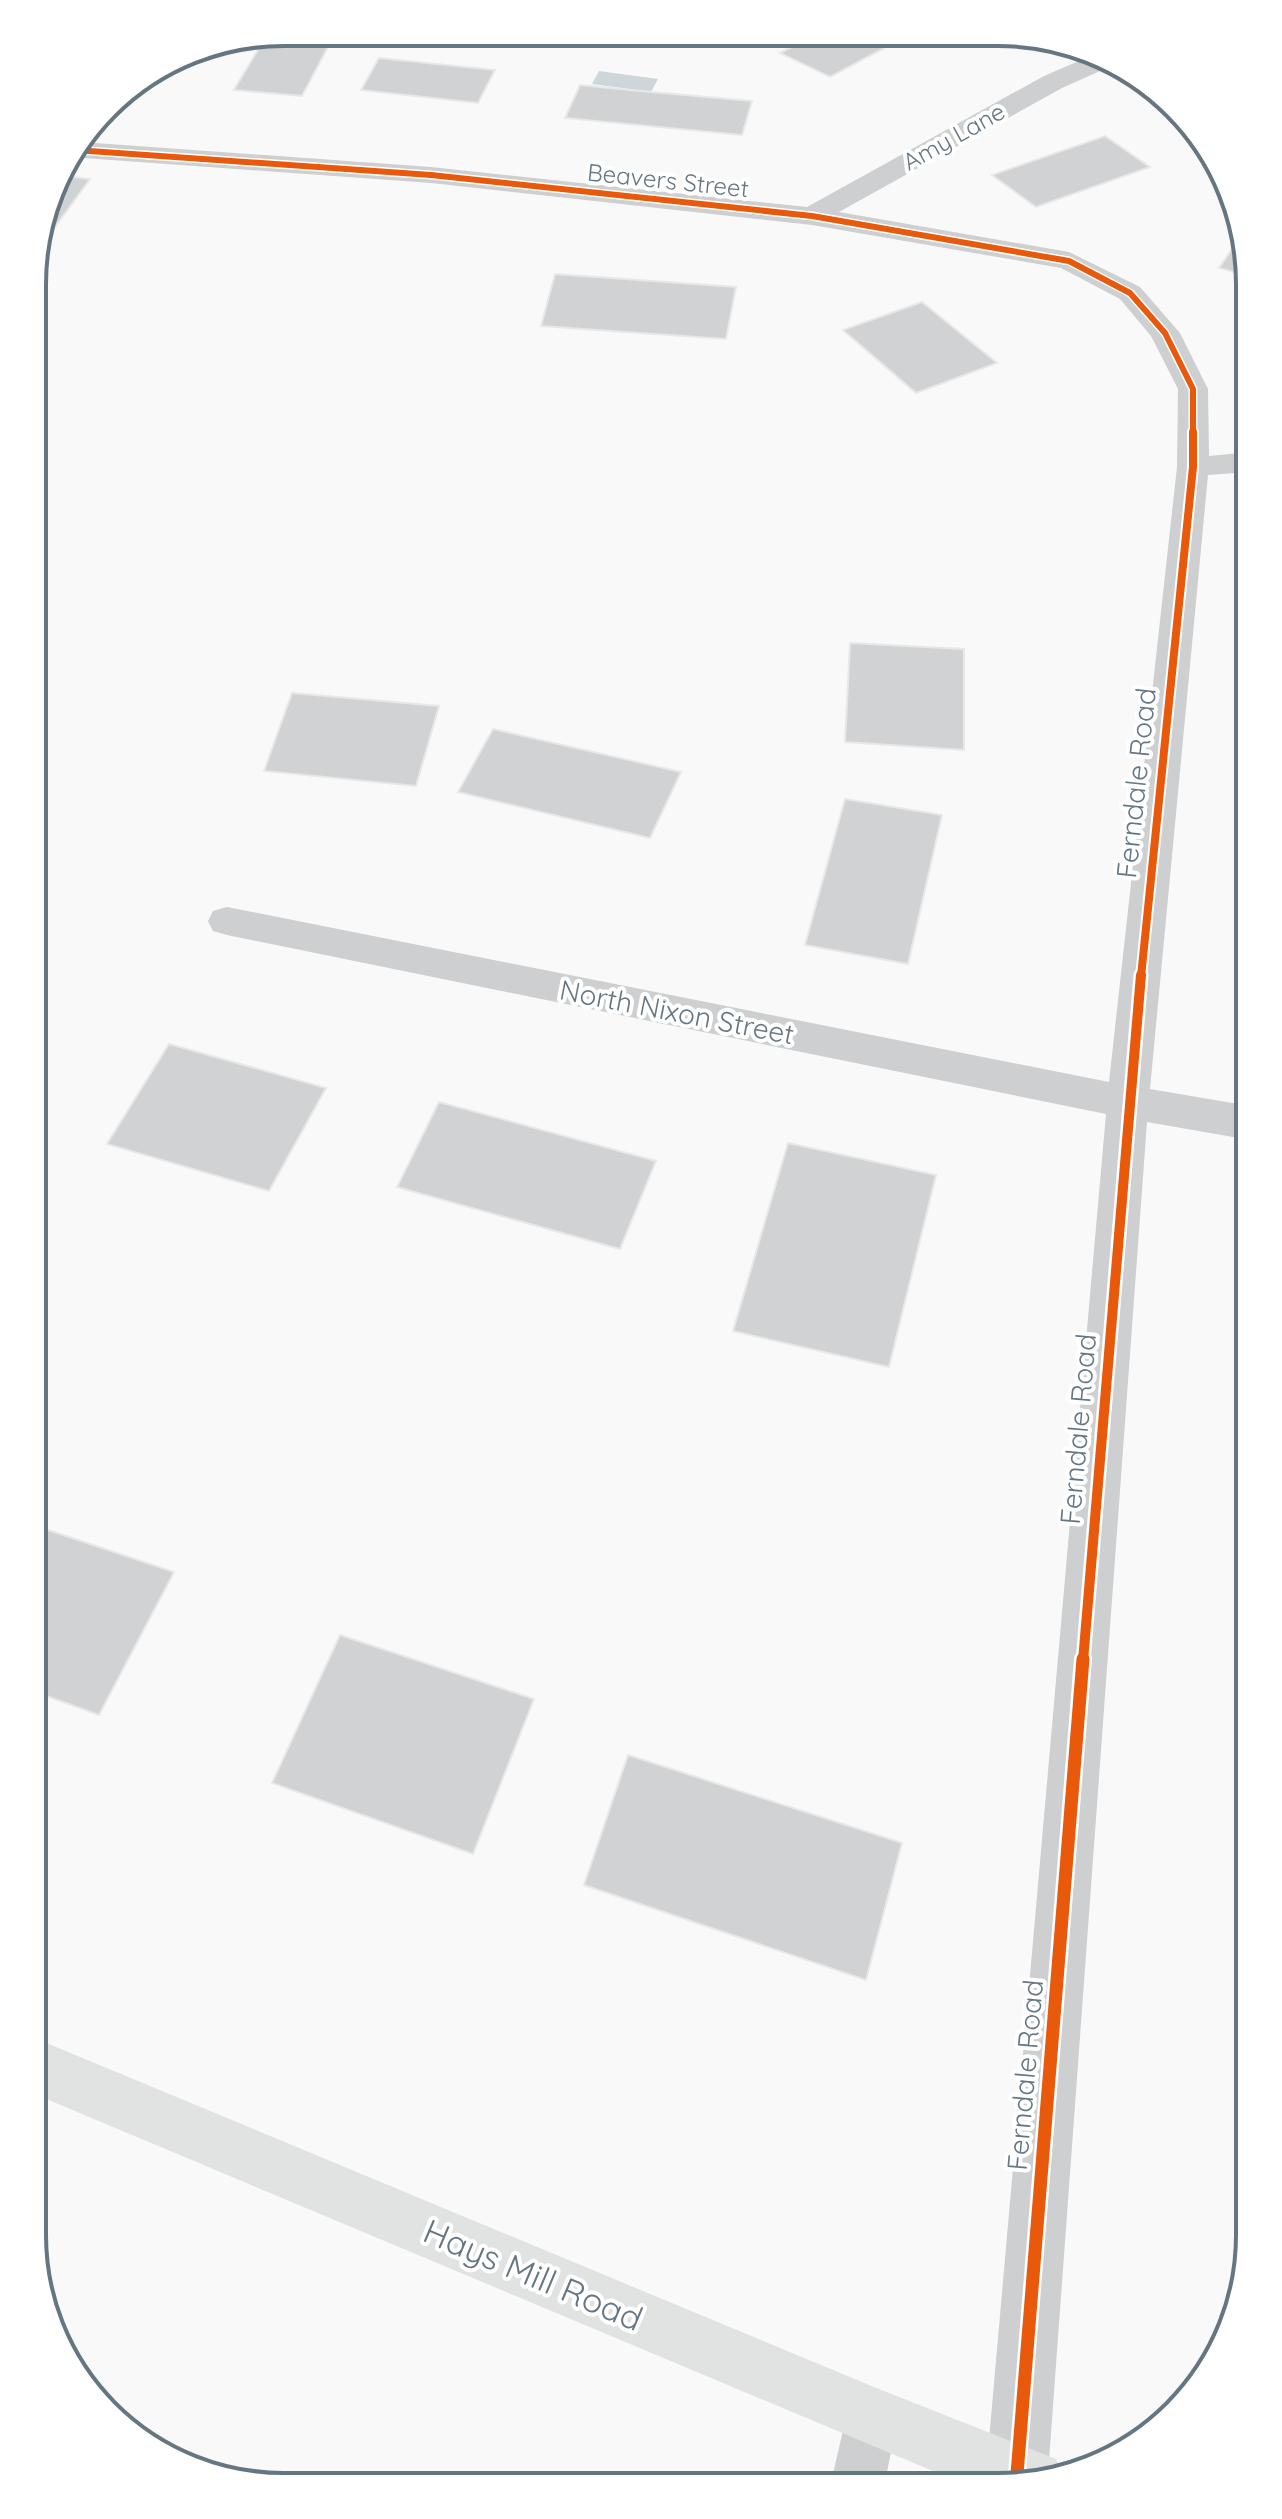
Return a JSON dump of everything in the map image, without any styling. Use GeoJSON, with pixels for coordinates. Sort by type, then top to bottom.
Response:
{"type":"FeatureCollection","features":[{"type":"Feature","properties":{"kind":"street","name":"Amy Lane"},"geometry":{"type":"LineString","coordinates":[[812,216],[1053,82],[1091,66]]}},
{"type":"Feature","properties":{"kind":"street","name":"Beavers Street"},"geometry":{"type":"LineString","coordinates":[[87,151],[431,175],[812,216],[1069,261],[1130,293],[1165,333],[1193,389]]}},
{"type":"Feature","properties":{"kind":"street","name":"Ferndale Road"},"geometry":{"type":"LineString","coordinates":[[1027,2470],[1128,1102],[1193,467],[1193,389]]}},
{"type":"Feature","properties":{"kind":"street"},"geometry":{"type":"LineString","coordinates":[[1193,467],[1236,463]]}},
{"type":"Feature","properties":{"kind":"street","name":"North Nixon Street"},"geometry":{"type":"LineString","coordinates":[[227,921],[1128,1102],[1236,1121]]}},
{"type":"Feature","properties":{"kind":"street","name":"Hays Mill Road"},"geometry":{"type":"LineString","coordinates":[[46,2071],[872,2417],[1011,2472]]}},
{"type":"Feature","properties":{"kind":"lane"},"geometry":{"type":"LineString","coordinates":[[860,2473],[872,2417]]}},
{"type":"Feature","properties":{"kind":"shaded area"},"geometry":{"type":"Polygon","coordinates":[[[599,71],[658,79],[651,92],[592,84],[599,71]]]}},
{"type":"Feature","properties":{"kind":"building"},"geometry":{"type":"Polygon","coordinates":[[[793,46],[888,46],[830,77],[780,53],[793,46]]]}},
{"type":"Feature","properties":{"kind":"building"},"geometry":{"type":"Polygon","coordinates":[[[328,47],[302,96],[234,90],[259,48],[328,47]]]}},
{"type":"Feature","properties":{"kind":"building"},"geometry":{"type":"Polygon","coordinates":[[[379,58],[495,70],[478,103],[361,90],[379,58]]]}},
{"type":"Feature","properties":{"kind":"building"},"geometry":{"type":"Polygon","coordinates":[[[580,85],[752,101],[742,135],[565,118],[580,85]]]}},
{"type":"Feature","properties":{"kind":"building"},"geometry":{"type":"Polygon","coordinates":[[[1105,136],[1150,167],[1036,207],[992,175],[1105,136]]]}},
{"type":"Feature","properties":{"kind":"building"},"geometry":{"type":"Polygon","coordinates":[[[72,177],[90,179],[52,230],[72,177]]]}},
{"type":"Feature","properties":{"kind":"building"},"geometry":{"type":"Polygon","coordinates":[[[1232,249],[1235,272],[1219,268],[1232,249]]]}},
{"type":"Feature","properties":{"kind":"building"},"geometry":{"type":"Polygon","coordinates":[[[555,274],[736,287],[726,339],[541,326],[555,274]]]}},
{"type":"Feature","properties":{"kind":"building"},"geometry":{"type":"Polygon","coordinates":[[[922,302],[997,363],[916,393],[843,330],[922,302]]]}},
{"type":"Feature","properties":{"kind":"building"},"geometry":{"type":"Polygon","coordinates":[[[850,643],[964,649],[964,750],[845,742],[850,643]]]}},
{"type":"Feature","properties":{"kind":"building"},"geometry":{"type":"Polygon","coordinates":[[[292,693],[439,706],[416,786],[264,771],[292,693]]]}},
{"type":"Feature","properties":{"kind":"building"},"geometry":{"type":"Polygon","coordinates":[[[493,729],[681,772],[650,838],[458,792],[493,729]]]}},
{"type":"Feature","properties":{"kind":"building"},"geometry":{"type":"Polygon","coordinates":[[[845,799],[942,815],[908,964],[805,945],[845,799]]]}},
{"type":"Feature","properties":{"kind":"building"},"geometry":{"type":"Polygon","coordinates":[[[169,1044],[326,1088],[269,1191],[107,1144],[169,1044]]]}},
{"type":"Feature","properties":{"kind":"building"},"geometry":{"type":"Polygon","coordinates":[[[439,1102],[656,1161],[620,1249],[397,1187],[439,1102]]]}},
{"type":"Feature","properties":{"kind":"building"},"geometry":{"type":"Polygon","coordinates":[[[788,1143],[936,1175],[889,1367],[733,1331],[788,1143]]]}},
{"type":"Feature","properties":{"kind":"building"},"geometry":{"type":"Polygon","coordinates":[[[46,1529],[174,1572],[99,1715],[46,1696],[46,1529]]]}},
{"type":"Feature","properties":{"kind":"building"},"geometry":{"type":"Polygon","coordinates":[[[340,1635],[534,1699],[473,1854],[272,1783],[340,1635]]]}},
{"type":"Feature","properties":{"kind":"building"},"geometry":{"type":"Polygon","coordinates":[[[628,1755],[902,1843],[866,1980],[584,1885],[628,1755]]]}},
{"type":"Feature","properties":{"kind":"cycle path"},"geometry":{"type":"LineString","coordinates":[[87,151],[431,175],[812,216],[1069,261],[1130,293],[1165,333],[1193,389],[1193,467],[1128,1102],[1017,2472]]}}]}
